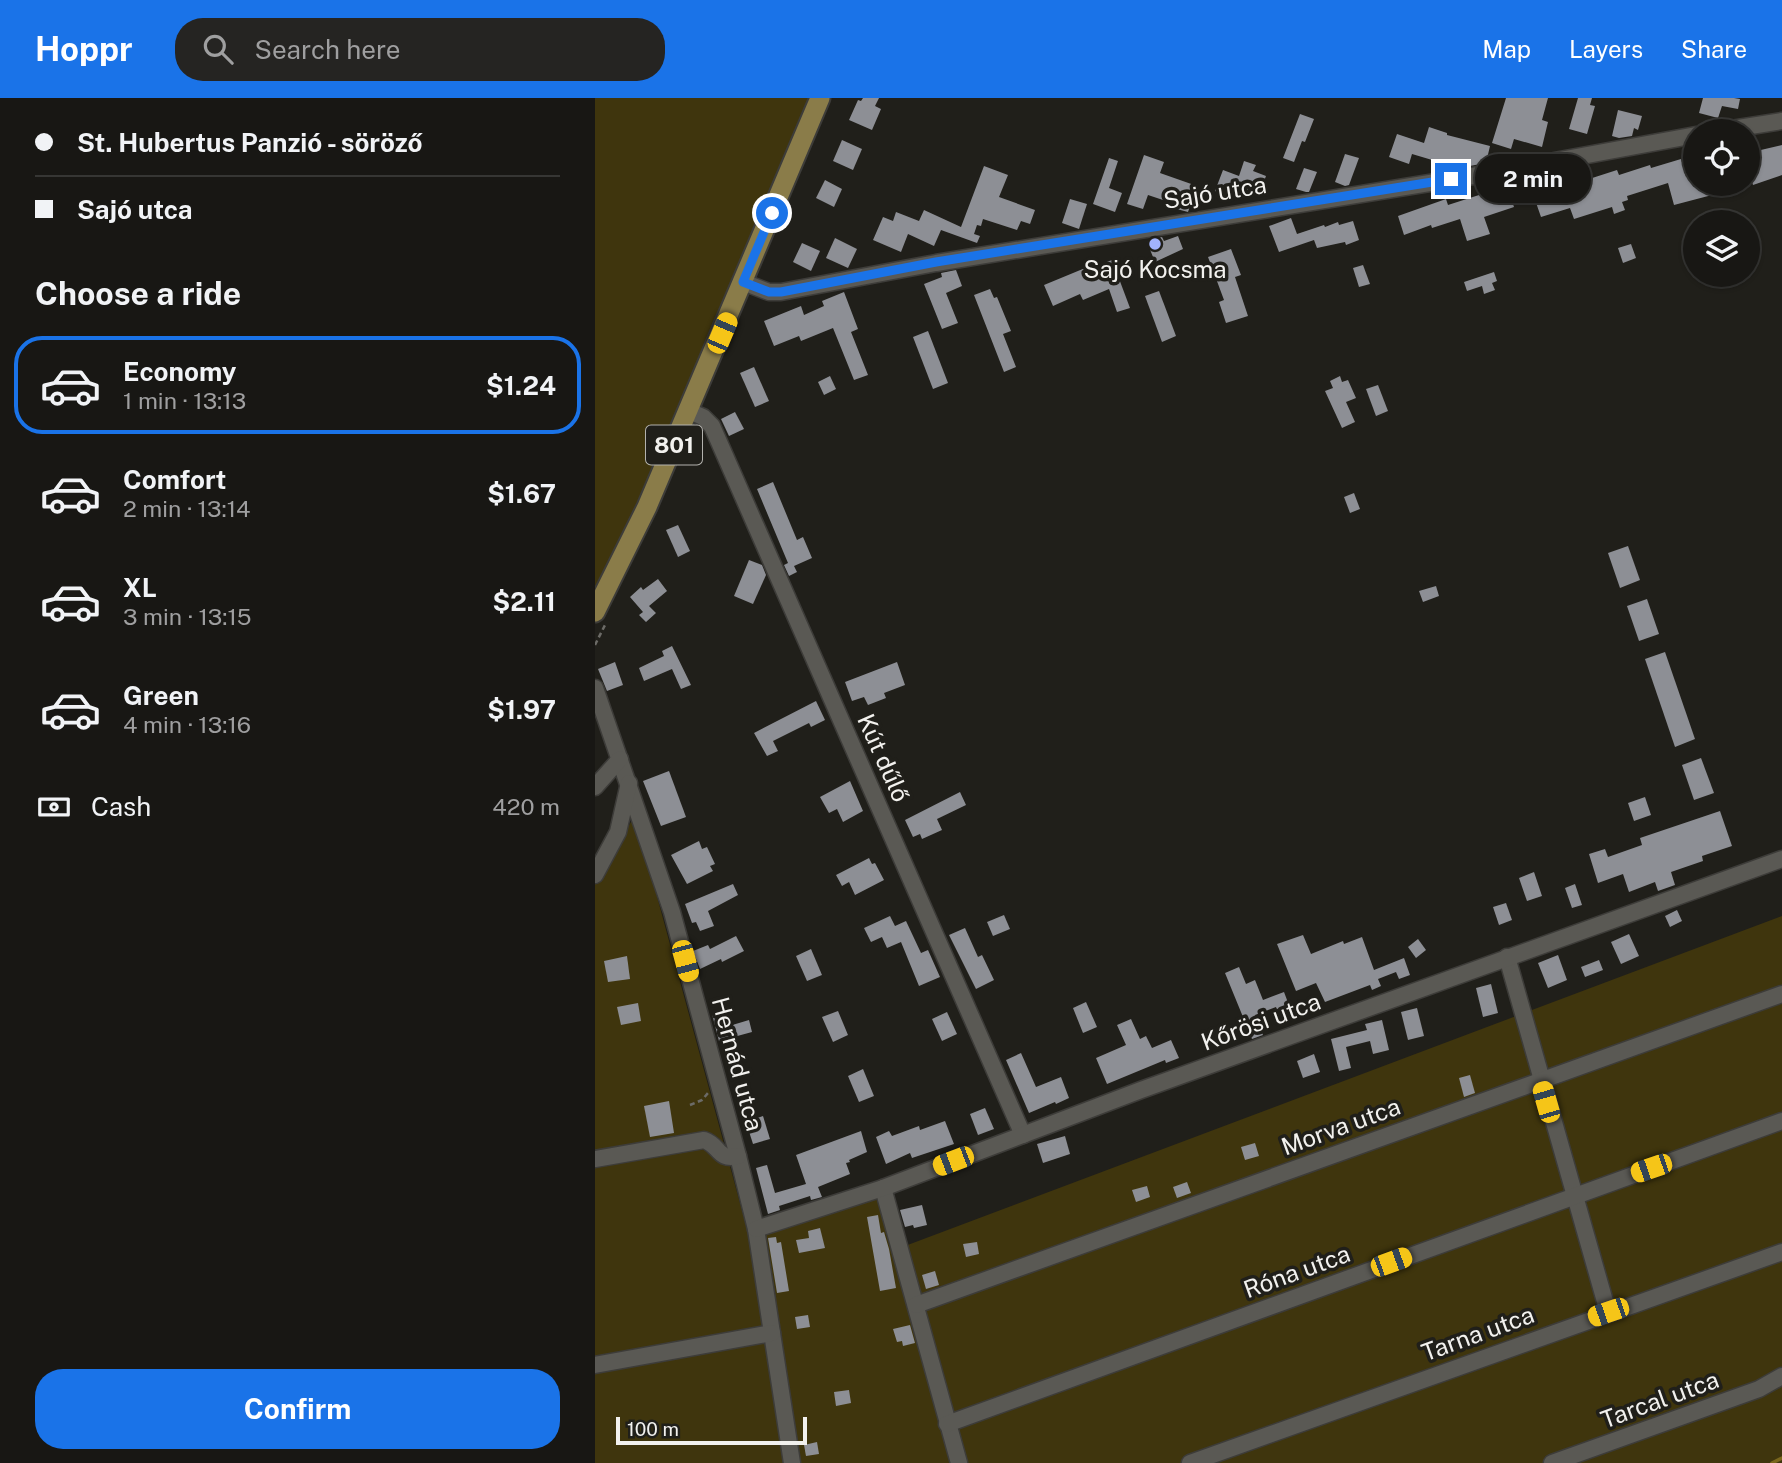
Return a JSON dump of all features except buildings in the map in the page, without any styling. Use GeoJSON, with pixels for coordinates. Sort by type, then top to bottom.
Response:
{"type":"FeatureCollection","features":[{"type":"Feature","properties":{"kind":"main road","name":"801"},"geometry":{"type":"LineString","coordinates":[[595,612],[647,507],[820,98]]}},
{"type":"Feature","properties":{"kind":"street"},"geometry":{"type":"LineString","coordinates":[[1760,124],[1782,121]]}},
{"type":"Feature","properties":{"kind":"street","name":"Sajó utca"},"geometry":{"type":"LineString","coordinates":[[743,282],[769,292],[781,292],[936,262],[1479,175],[1683,137]]}},
{"type":"Feature","properties":{"kind":"street","name":"Kút dűlő"},"geometry":{"type":"LineString","coordinates":[[689,411],[703,417],[712,426],[1023,1135]]}},
{"type":"Feature","properties":{"kind":"street","name":"Hernád utca"},"geometry":{"type":"LineString","coordinates":[[595,688],[601,721],[629,783],[672,912],[738,1156],[756,1229],[792,1463]]}},
{"type":"Feature","properties":{"kind":"street"},"geometry":{"type":"LineString","coordinates":[[595,787],[620,759]]}},
{"type":"Feature","properties":{"kind":"street"},"geometry":{"type":"LineString","coordinates":[[595,875],[618,832],[629,783]]}},
{"type":"Feature","properties":{"kind":"street","name":"Kőrösi utca"},"geometry":{"type":"LineString","coordinates":[[756,1229],[883,1188],[1507,957],[1782,859]]}},
{"type":"Feature","properties":{"kind":"street"},"geometry":{"type":"LineString","coordinates":[[1507,957],[1608,1312]]}},
{"type":"Feature","properties":{"kind":"street","name":"Morva utca"},"geometry":{"type":"LineString","coordinates":[[916,1305],[1782,993]]}},
{"type":"Feature","properties":{"kind":"street","name":"Róna utca"},"geometry":{"type":"LineString","coordinates":[[947,1424],[1782,1121]]}},
{"type":"Feature","properties":{"kind":"street"},"geometry":{"type":"LineString","coordinates":[[595,1158],[704,1140],[711,1142],[722,1156],[738,1156]]}},
{"type":"Feature","properties":{"kind":"street"},"geometry":{"type":"LineString","coordinates":[[883,1188],[958,1463]]}},
{"type":"Feature","properties":{"kind":"street","name":"Tarna utca"},"geometry":{"type":"LineString","coordinates":[[1190,1463],[1782,1252]]}},
{"type":"Feature","properties":{"kind":"street"},"geometry":{"type":"LineString","coordinates":[[595,1365],[772,1333]]}},
{"type":"Feature","properties":{"kind":"street","name":"Tarcal utca"},"geometry":{"type":"LineString","coordinates":[[1552,1463],[1759,1389],[1782,1376]]}},
{"type":"Feature","properties":{"kind":"street"},"geometry":{"type":"LineString","coordinates":[[1235,1447],[1241,1463]]}},
{"type":"Feature","properties":{"kind":"path"},"geometry":{"type":"LineString","coordinates":[[690,1105],[702,1100],[718,1084]]}},
{"type":"Feature","properties":{"kind":"shaded area"},"geometry":{"type":"Polygon","coordinates":[[[595,98],[820,98],[595,612],[595,98]]]}},
{"type":"Feature","properties":{"kind":"shaded area"},"geometry":{"type":"Polygon","coordinates":[[[635,815],[747,1229],[884,1181],[905,1246],[1782,916],[1782,1463],[595,1463],[595,884],[635,815]]]}},
{"type":"Feature","properties":{"kind":"waterway"},"geometry":{"type":"LineString","coordinates":[[1772,1463],[1782,1458]]}},
{"type":"Feature","properties":{"kind":"place","name":"Sajó Kocsma"},"geometry":{"type":"Point","coordinates":[1155,244]}},
{"type":"Feature","properties":{"kind":"route"},"geometry":{"type":"LineString","coordinates":[[772,213],[743,282],[757,289],[781,292],[936,262],[1451,179]]}}]}
